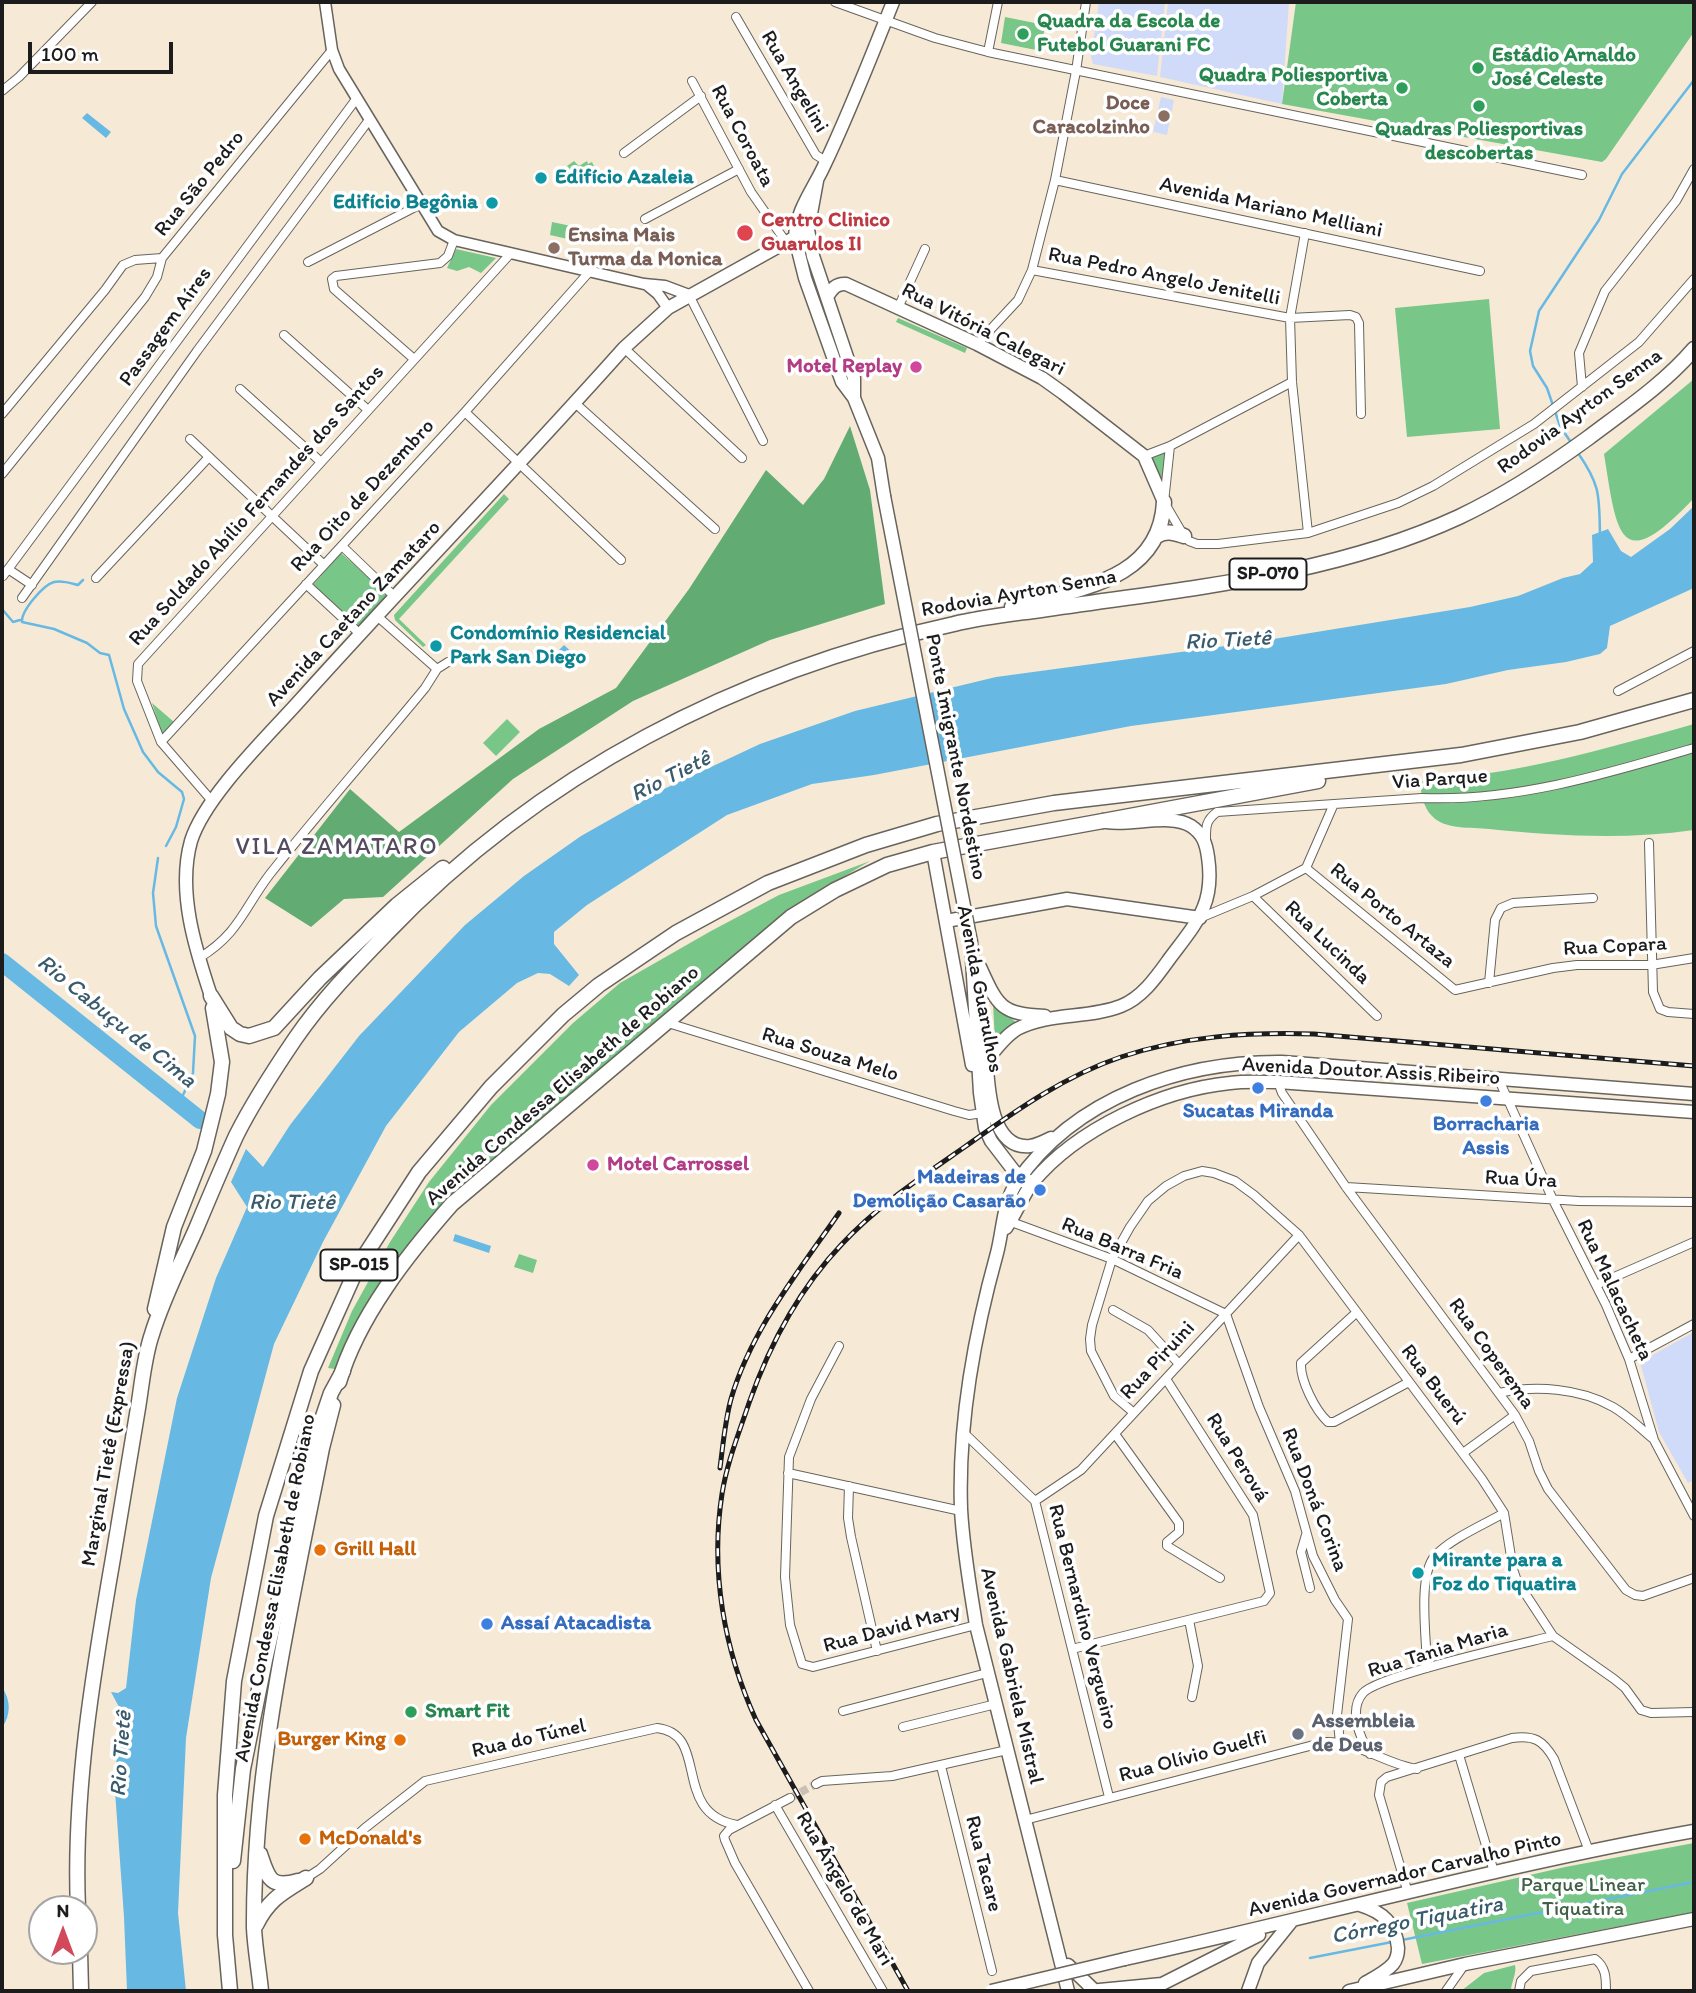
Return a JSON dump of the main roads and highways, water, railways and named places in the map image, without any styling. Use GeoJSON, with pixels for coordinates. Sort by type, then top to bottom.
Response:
{"type":"FeatureCollection","features":[{"type":"Feature","properties":{"kind":"highway","name":"Rodovia Ayrton Senna"},"geometry":{"type":"LineString","coordinates":[[295,1039],[342,980],[410,909],[483,845],[541,799],[620,749],[709,705],[797,669],[957,623],[1264,575],[1352,555],[1418,534],[1459,517],[1505,493],[1558,459],[1642,398],[1694,349]]}},
{"type":"Feature","properties":{"kind":"highway"},"geometry":{"type":"LineString","coordinates":[[1157,536],[1164,502]]}},
{"type":"Feature","properties":{"kind":"highway"},"geometry":{"type":"LineString","coordinates":[[957,623],[1100,584],[1118,575],[1163,532],[1184,536]]}},
{"type":"Feature","properties":{"kind":"highway"},"geometry":{"type":"LineString","coordinates":[[1348,769],[1461,755],[1580,732],[1694,700]]}},
{"type":"Feature","properties":{"kind":"highway","name":"Avenida Condessa Elisabeth de Robiano"},"geometry":{"type":"LineString","coordinates":[[261,1991],[254,1930],[257,1845],[267,1736],[322,1443],[343,1371],[366,1323],[394,1277],[452,1204],[791,917],[835,890],[887,865],[933,852],[1326,780],[1348,769]]}},
{"type":"Feature","properties":{"kind":"highway","name":"SP-015"},"geometry":{"type":"LineString","coordinates":[[229,1991],[225,1935],[225,1795],[233,1681],[266,1516],[311,1371],[358,1266],[419,1172],[491,1087],[563,1014],[599,985],[676,933],[768,883],[866,845],[937,824],[1055,803],[1348,769]]}},
{"type":"Feature","properties":{"kind":"highway"},"geometry":{"type":"LineString","coordinates":[[211,996],[231,1028],[240,1034],[249,1036],[274,1028],[320,978],[397,905],[465,850],[483,845]]}},
{"type":"Feature","properties":{"kind":"highway"},"geometry":{"type":"LineString","coordinates":[[150,1337],[159,1283],[174,1227],[204,1152],[218,1094],[222,1062],[211,996]]}},
{"type":"Feature","properties":{"kind":"highway","name":"Marginal Tietê (Expressa)"},"geometry":{"type":"LineString","coordinates":[[78,1895],[84,1766],[96,1656],[150,1337],[238,1132],[295,1039]]}},
{"type":"Feature","properties":{"kind":"highway"},"geometry":{"type":"LineString","coordinates":[[225,1935],[243,1769],[254,1707],[317,1434],[331,1393],[343,1371]]}},
{"type":"Feature","properties":{"kind":"highway"},"geometry":{"type":"LineString","coordinates":[[254,1930],[272,1900],[306,1878],[286,1884],[277,1884],[271,1880],[266,1874],[257,1845]]}},
{"type":"Feature","properties":{"kind":"highway"},"geometry":{"type":"LineString","coordinates":[[80,1965],[81,1991]]}},
{"type":"Feature","properties":{"kind":"main road"},"geometry":{"type":"LineString","coordinates":[[854,398],[842,382],[790,240],[893,2]]}},
{"type":"Feature","properties":{"kind":"main road"},"geometry":{"type":"LineString","coordinates":[[817,181],[808,230],[813,256],[854,378],[854,398]]}},
{"type":"Feature","properties":{"kind":"main road","name":"Avenida Caetano Zamataro"},"geometry":{"type":"LineString","coordinates":[[211,996],[199,958],[187,900],[187,863],[192,839],[212,801],[360,634],[624,348],[668,308],[808,230]]}},
{"type":"Feature","properties":{"kind":"main road","name":"Rua Vitória Calegari"},"geometry":{"type":"LineString","coordinates":[[828,297],[831,289],[846,284],[976,344],[1042,378],[1144,456],[1164,502]]}},
{"type":"Feature","properties":{"kind":"main road","name":"Ponte Imigrante Nordestino"},"geometry":{"type":"LineString","coordinates":[[854,398],[878,458],[971,942]]}},
{"type":"Feature","properties":{"kind":"main road"},"geometry":{"type":"LineString","coordinates":[[987,1059],[1016,1030],[1059,1017],[1121,1006],[1136,998],[1155,978],[1200,918],[1212,879],[1206,842],[1188,824],[1177,821],[1121,825],[1103,821]]}},
{"type":"Feature","properties":{"kind":"main road","name":"Avenida Guarulhos"},"geometry":{"type":"LineString","coordinates":[[933,852],[970,1058],[980,1093]]}},
{"type":"Feature","properties":{"kind":"main road"},"geometry":{"type":"LineString","coordinates":[[946,922],[1067,899],[1200,918]]}},
{"type":"Feature","properties":{"kind":"main road","name":"Avenida Guarulhos"},"geometry":{"type":"LineString","coordinates":[[971,942],[980,967],[992,1113],[1006,1136],[1022,1145],[1031,1146],[1058,1135]]}},
{"type":"Feature","properties":{"kind":"main road","name":"Avenida Guarulhos"},"geometry":{"type":"LineString","coordinates":[[971,942],[980,1093],[985,1128],[1001,1153],[1027,1180]]}},
{"type":"Feature","properties":{"kind":"main road"},"geometry":{"type":"LineString","coordinates":[[980,967],[999,1003],[1007,1011],[1018,1015],[1059,1017]]}},
{"type":"Feature","properties":{"kind":"main road"},"geometry":{"type":"LineString","coordinates":[[1278,1082],[1277,1073],[1282,1062]]}},
{"type":"Feature","properties":{"kind":"main road","name":"Avenida Doutor Assis Ribeiro"},"geometry":{"type":"LineString","coordinates":[[1058,1135],[1105,1103],[1140,1087],[1179,1074],[1228,1064],[1282,1062],[1694,1094]]}},
{"type":"Feature","properties":{"kind":"main road"},"geometry":{"type":"LineString","coordinates":[[1228,1064],[1231,1074],[1229,1083]]}},
{"type":"Feature","properties":{"kind":"main road","name":"Avenida Doutor Assis Ribeiro"},"geometry":{"type":"LineString","coordinates":[[1027,1180],[1098,1127],[1118,1116],[1172,1097],[1229,1083],[1278,1082],[1694,1112]]}},
{"type":"Feature","properties":{"kind":"main road"},"geometry":{"type":"LineString","coordinates":[[1027,1180],[1035,1157],[1058,1135]]}},
{"type":"Feature","properties":{"kind":"main road"},"geometry":{"type":"LineString","coordinates":[[1001,1153],[1009,1200]]}},
{"type":"Feature","properties":{"kind":"main road","name":"Avenida Gabriela Mistral"},"geometry":{"type":"LineString","coordinates":[[1007,1221],[1009,1200],[1016,1184],[1027,1180]]}},
{"type":"Feature","properties":{"kind":"main road","name":"Avenida Gabriela Mistral"},"geometry":{"type":"LineString","coordinates":[[1027,1180],[1002,1235],[978,1329],[963,1432],[961,1511],[976,1625],[1068,1991]]}},
{"type":"Feature","properties":{"kind":"main road","name":"Avenida Governador Carvalho Pinto"},"geometry":{"type":"LineString","coordinates":[[990,1991],[1275,1926],[1494,1872],[1694,1831]]}},
{"type":"Feature","properties":{"kind":"main road"},"geometry":{"type":"LineString","coordinates":[[1353,1990],[1394,1963],[1398,1954],[1397,1937],[1390,1922],[1381,1913],[1360,1905]]}},
{"type":"Feature","properties":{"kind":"main road"},"geometry":{"type":"LineString","coordinates":[[1353,1990],[1465,1964],[1694,1919]]}},
{"type":"Feature","properties":{"kind":"main road"},"geometry":{"type":"LineString","coordinates":[[1248,1991],[1258,1963],[1291,1922]]}},
{"type":"Feature","properties":{"kind":"main road"},"geometry":{"type":"LineString","coordinates":[[1060,1958],[1093,1991],[1161,1984],[1275,1926]]}},
{"type":"Feature","properties":{"kind":"water"},"geometry":{"type":"Polygon","coordinates":[[[87,113],[111,132],[106,138],[82,118],[87,113]]]}},
{"type":"Feature","properties":{"kind":"water"},"geometry":{"type":"Polygon","coordinates":[[[593,169],[593,175],[601,175],[602,180],[577,187],[577,180],[593,169]]]}},
{"type":"Feature","properties":{"kind":"water","name":"Rio Tietê"},"geometry":{"type":"Polygon","coordinates":[[[1694,506],[1694,588],[1610,626],[1607,648],[1600,654],[1446,684],[1131,726],[874,775],[812,784],[727,815],[587,905],[554,932],[554,944],[579,975],[569,986],[550,974],[538,973],[517,983],[459,1032],[386,1126],[323,1242],[274,1344],[211,1578],[186,1738],[178,1913],[186,1991],[127,1991],[115,1791],[119,1707],[111,1692],[118,1693],[126,1688],[136,1600],[177,1398],[216,1278],[247,1207],[231,1182],[246,1149],[263,1167],[290,1125],[359,1036],[465,925],[524,876],[581,836],[664,789],[760,744],[855,711],[996,677],[1255,642],[1470,607],[1518,596],[1580,574],[1593,562],[1592,535],[1608,529],[1621,551],[1631,557],[1670,529],[1694,506]]]}},
{"type":"Feature","properties":{"kind":"water"},"geometry":{"type":"Polygon","coordinates":[[[564,645],[576,656],[568,665],[556,653],[564,645]]]}},
{"type":"Feature","properties":{"kind":"water"},"geometry":{"type":"Polygon","coordinates":[[[455,1234],[491,1246],[489,1253],[453,1241],[455,1234]]]}},
{"type":"Feature","properties":{"kind":"water"},"geometry":{"type":"Polygon","coordinates":[[[2,1687],[9,1708],[2,1728],[2,1687]]]}},
{"type":"Feature","properties":{"kind":"waterway"},"geometry":{"type":"LineString","coordinates":[[1572,444],[1560,426],[1547,388],[1533,366],[1530,351],[1539,311],[1599,220],[1622,174],[1694,80]]}},
{"type":"Feature","properties":{"kind":"waterway"},"geometry":{"type":"LineString","coordinates":[[1578,453],[1595,483],[1600,535]]}},
{"type":"Feature","properties":{"kind":"waterway"},"geometry":{"type":"LineString","coordinates":[[83,580],[78,585],[60,581],[49,584],[29,605],[22,622],[54,629],[109,655],[124,709],[143,752],[158,772],[182,792],[184,799],[176,827],[166,846]]}},
{"type":"Feature","properties":{"kind":"waterway"},"geometry":{"type":"LineString","coordinates":[[2,609],[13,622],[20,620]]}},
{"type":"Feature","properties":{"kind":"waterway"},"geometry":{"type":"LineString","coordinates":[[158,858],[153,893],[156,926],[195,1036],[193,1073],[179,1104]]}},
{"type":"Feature","properties":{"kind":"waterway","name":"Rio Cabuçu de Cima"},"geometry":{"type":"LineString","coordinates":[[2,962],[200,1120]]}},
{"type":"Feature","properties":{"kind":"waterway","name":"Córrego Tiquatira"},"geometry":{"type":"LineString","coordinates":[[1402,1940],[1694,1882]]}},
{"type":"Feature","properties":{"kind":"waterway","name":"Córrego Tiquatira"},"geometry":{"type":"LineString","coordinates":[[1310,1958],[1392,1942]]}},
{"type":"Feature","properties":{"kind":"tunnel"},"geometry":{"type":"LineString","coordinates":[[790,1798],[816,1784]]}},
{"type":"Feature","properties":{"kind":"railway"},"geometry":{"type":"LineString","coordinates":[[908,1991],[756,1720],[736,1666],[722,1610],[719,1523],[727,1470],[757,1382],[776,1339],[799,1299],[827,1261],[885,1204],[1021,1108],[1079,1074],[1121,1057],[1168,1044],[1241,1035],[1314,1034],[1694,1066]]}},
{"type":"Feature","properties":{"kind":"railway"},"geometry":{"type":"LineString","coordinates":[[720,1468],[731,1399],[751,1349],[763,1325],[839,1213]]}},
{"type":"Feature","properties":{"kind":"place","name":"Quadra da Escola de Futebol Guarani FC"},"geometry":{"type":"Point","coordinates":[1023,34]}},
{"type":"Feature","properties":{"kind":"place","name":"Estádio Arnaldo José Celeste"},"geometry":{"type":"Point","coordinates":[1478,68]}},
{"type":"Feature","properties":{"kind":"place","name":"Quadra Poliesportiva Coberta"},"geometry":{"type":"Point","coordinates":[1402,88]}},
{"type":"Feature","properties":{"kind":"place","name":"Quadras Poliesportivas descobertas"},"geometry":{"type":"Point","coordinates":[1479,106]}},
{"type":"Feature","properties":{"kind":"place","name":"Doce Caracolzinho"},"geometry":{"type":"Point","coordinates":[1164,116]}},
{"type":"Feature","properties":{"kind":"place","name":"Edifício Azaleia"},"geometry":{"type":"Point","coordinates":[541,178]}},
{"type":"Feature","properties":{"kind":"place","name":"Edifício Begônia"},"geometry":{"type":"Point","coordinates":[492,203]}},
{"type":"Feature","properties":{"kind":"place","name":"Centro Clinico Guarulos II"},"geometry":{"type":"Point","coordinates":[745,233]}},
{"type":"Feature","properties":{"kind":"place","name":"Ensina Mais Turma da Monica"},"geometry":{"type":"Point","coordinates":[554,248]}},
{"type":"Feature","properties":{"kind":"place","name":"Motel Replay"},"geometry":{"type":"Point","coordinates":[916,367]}},
{"type":"Feature","properties":{"kind":"place","name":"Condomínio Residencial Park San Diego"},"geometry":{"type":"Point","coordinates":[436,646]}},
{"type":"Feature","properties":{"kind":"place","name":"Sucatas Miranda"},"geometry":{"type":"Point","coordinates":[1258,1088]}},
{"type":"Feature","properties":{"kind":"place","name":"Borracharia Assis"},"geometry":{"type":"Point","coordinates":[1486,1101]}},
{"type":"Feature","properties":{"kind":"place","name":"Motel Carrossel"},"geometry":{"type":"Point","coordinates":[593,1165]}},
{"type":"Feature","properties":{"kind":"place","name":"Madeiras de Demolição Casarão"},"geometry":{"type":"Point","coordinates":[1040,1190]}},
{"type":"Feature","properties":{"kind":"place","name":"Grill Hall"},"geometry":{"type":"Point","coordinates":[320,1550]}},
{"type":"Feature","properties":{"kind":"place","name":"Mirante para a Foz do Tiquatira"},"geometry":{"type":"Point","coordinates":[1418,1573]}},
{"type":"Feature","properties":{"kind":"place","name":"Assaí Atacadista"},"geometry":{"type":"Point","coordinates":[487,1624]}},
{"type":"Feature","properties":{"kind":"place","name":"Smart Fit"},"geometry":{"type":"Point","coordinates":[411,1712]}},
{"type":"Feature","properties":{"kind":"place","name":"Assembleia de Deus"},"geometry":{"type":"Point","coordinates":[1298,1734]}},
{"type":"Feature","properties":{"kind":"place","name":"Burger King"},"geometry":{"type":"Point","coordinates":[400,1740]}},
{"type":"Feature","properties":{"kind":"place","name":"McDonald's"},"geometry":{"type":"Point","coordinates":[305,1839]}},
{"type":"Feature","properties":{"kind":"district","name":"VILA ZAMATARO"},"geometry":{"type":"Point","coordinates":[337,848]}},
{"type":"Feature","properties":{"kind":"park label","name":"Parque Linear Tiquatira"},"geometry":{"type":"Point","coordinates":[1583,1898]}}]}
